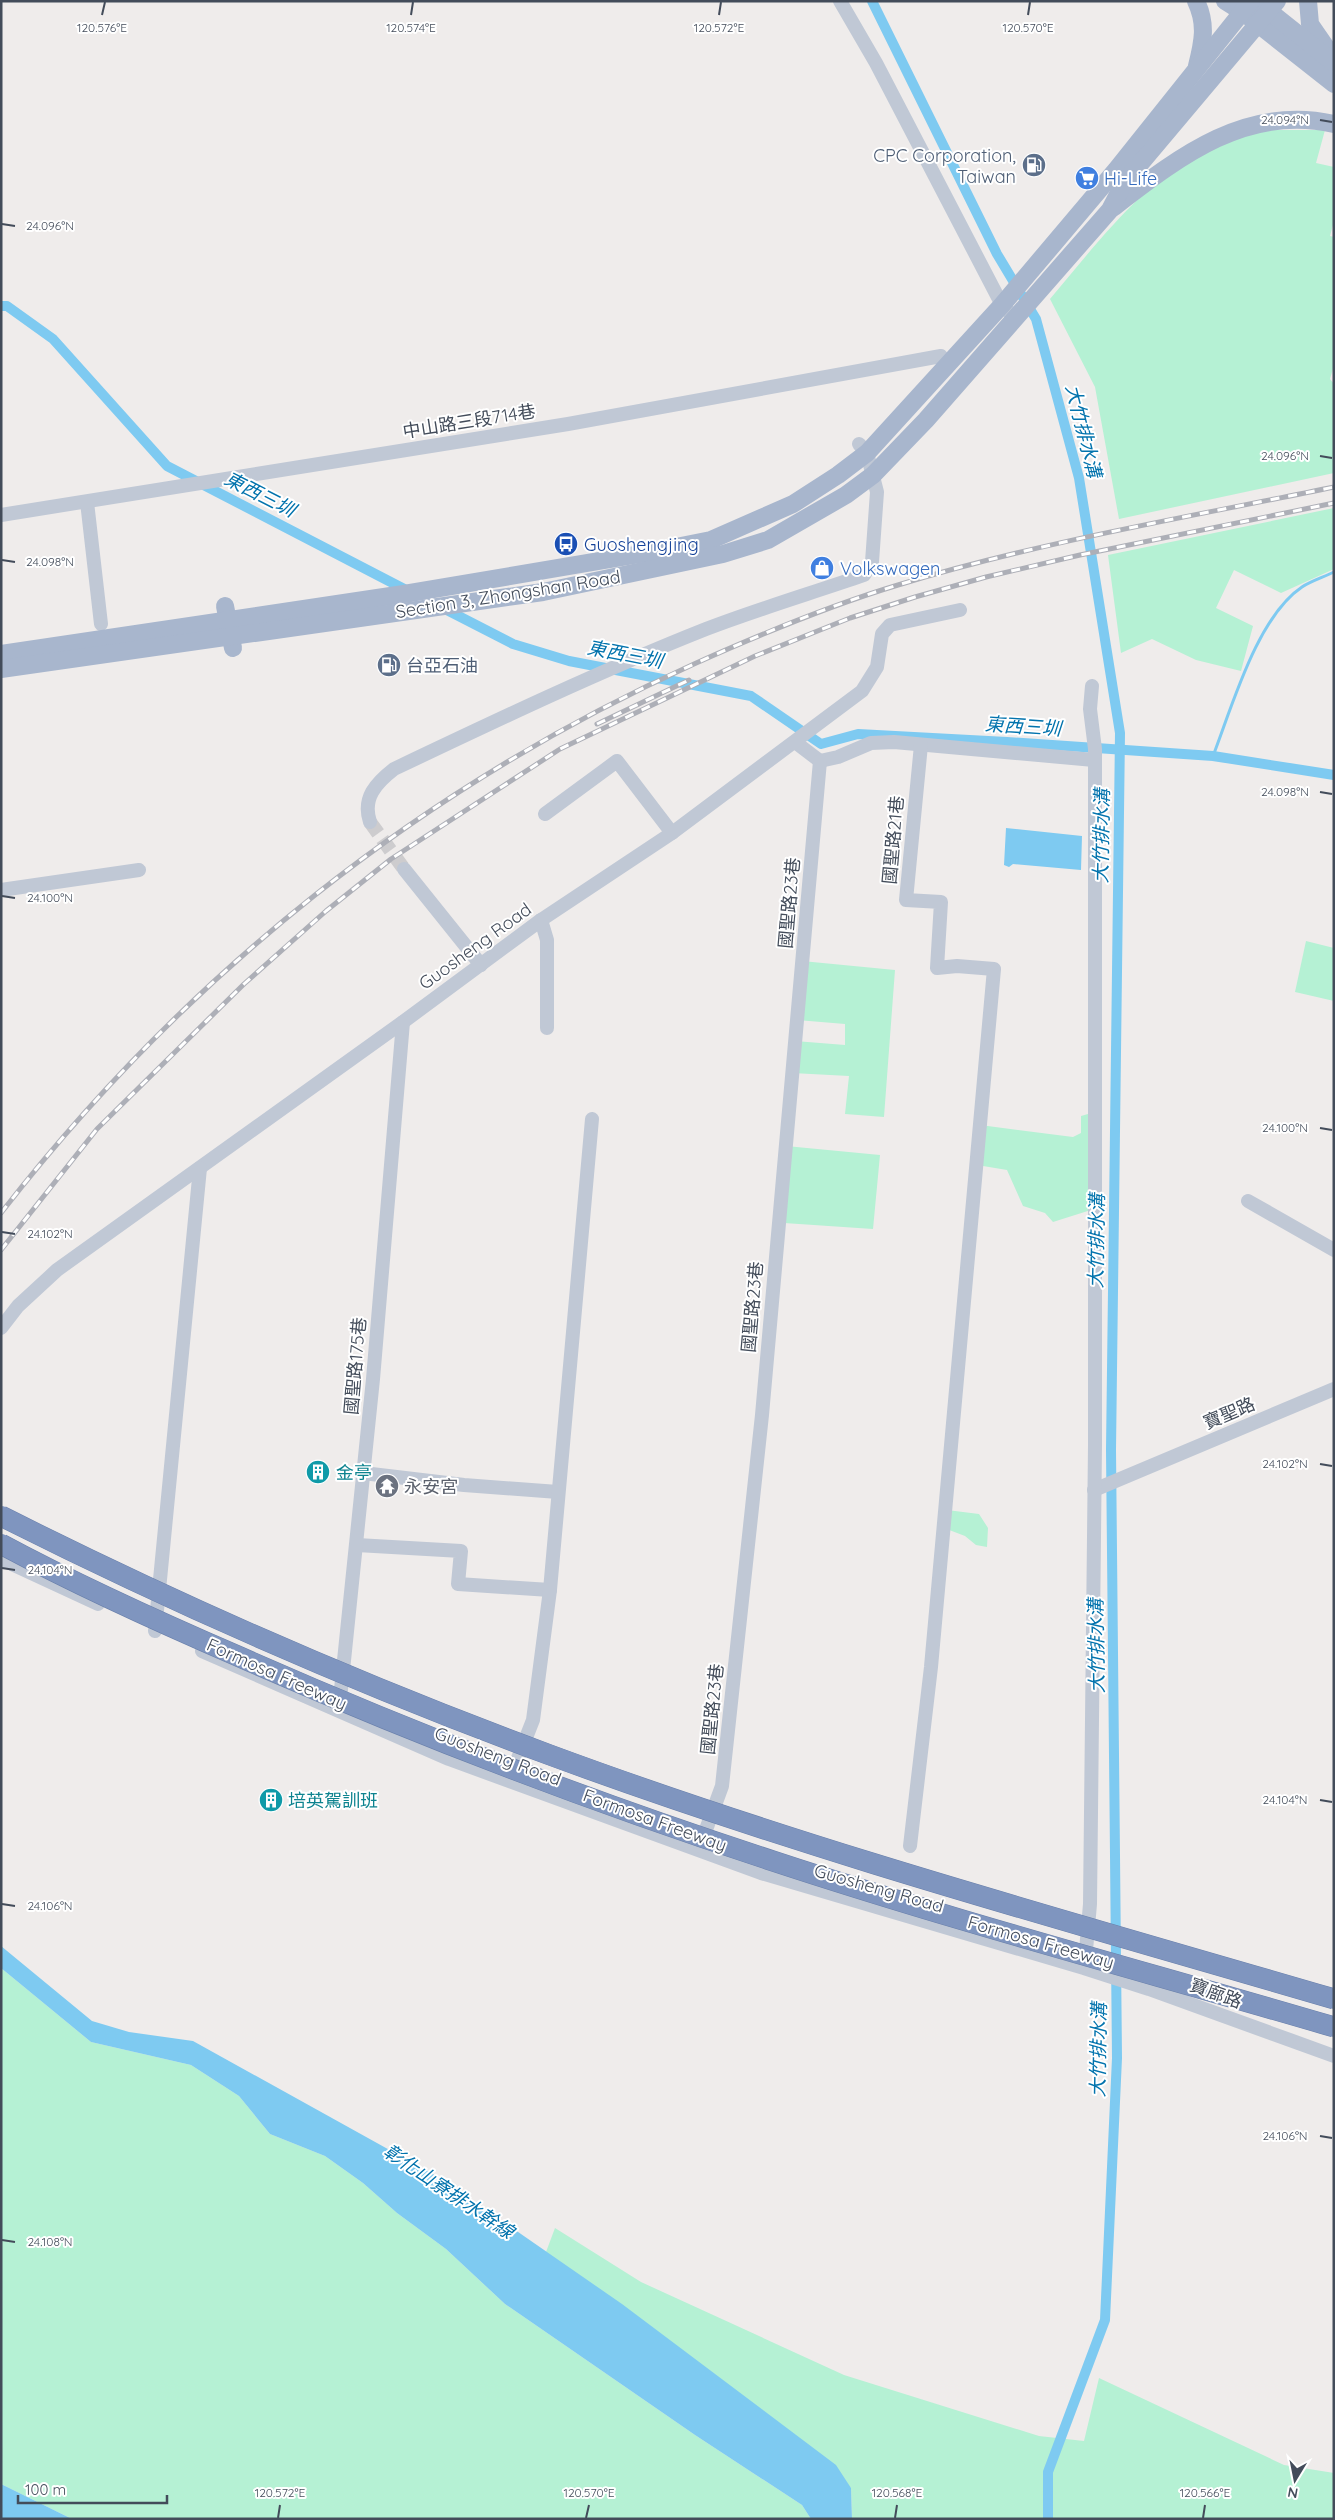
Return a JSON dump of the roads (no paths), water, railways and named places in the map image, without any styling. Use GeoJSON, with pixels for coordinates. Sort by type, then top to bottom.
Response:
{"type":"FeatureCollection","features":[{"type":"Feature","properties":{"kind":"highway","name":"Formosa Freeway"},"geometry":{"type":"LineString","coordinates":[[1,1516],[140,1585],[258,1638],[404,1698],[551,1755],[663,1795],[859,1859],[1334,1999]]}},
{"type":"Feature","properties":{"kind":"highway","name":"Formosa Freeway"},"geometry":{"type":"LineString","coordinates":[[1,1544],[142,1614],[384,1720],[641,1816],[771,1861],[876,1894],[1334,2027]]}},
{"type":"Feature","properties":{"kind":"main road"},"geometry":{"type":"LineString","coordinates":[[1196,1],[1204,19],[1204,38],[1196,70]]}},
{"type":"Feature","properties":{"kind":"main road"},"geometry":{"type":"LineString","coordinates":[[1225,1],[1259,8],[1334,63]]}},
{"type":"Feature","properties":{"kind":"main road"},"geometry":{"type":"LineString","coordinates":[[1308,1],[1310,24],[1334,57]]}},
{"type":"Feature","properties":{"kind":"main road"},"geometry":{"type":"LineString","coordinates":[[1008,309],[1039,260],[1116,170],[1196,70],[1259,8]]}},
{"type":"Feature","properties":{"kind":"main road"},"geometry":{"type":"LineString","coordinates":[[1110,210],[1124,183],[1259,8]]}},
{"type":"Feature","properties":{"kind":"main road"},"geometry":{"type":"LineString","coordinates":[[1259,8],[1334,84]]}},
{"type":"Feature","properties":{"kind":"main road"},"geometry":{"type":"LineString","coordinates":[[1008,309],[1053,273],[1110,210],[1177,159],[1226,134],[1273,121],[1302,120],[1334,124]]}},
{"type":"Feature","properties":{"kind":"main road","name":"Section 3, Zhongshan Road"},"geometry":{"type":"LineString","coordinates":[[1,669],[229,627],[538,566],[646,553],[711,540],[793,504],[838,475],[863,448],[1008,309]]}},
{"type":"Feature","properties":{"kind":"main road","name":"Section 3, Zhongshan Road"},"geometry":{"type":"LineString","coordinates":[[1,654],[229,627],[544,597],[723,554],[768,540],[846,495],[873,475],[926,420],[1008,309]]}},
{"type":"Feature","properties":{"kind":"main road"},"geometry":{"type":"LineString","coordinates":[[538,566],[544,597]]}},
{"type":"Feature","properties":{"kind":"street"},"geometry":{"type":"LineString","coordinates":[[840,1],[876,63],[1008,309]]}},
{"type":"Feature","properties":{"kind":"street","name":"中山路三段714巷"},"geometry":{"type":"LineString","coordinates":[[1,515],[568,424],[941,356]]}},
{"type":"Feature","properties":{"kind":"street"},"geometry":{"type":"LineString","coordinates":[[370,822],[368,801],[372,790],[394,770],[571,685],[634,658],[708,628],[864,575],[872,562],[877,492],[863,448]]}},
{"type":"Feature","properties":{"kind":"street"},"geometry":{"type":"LineString","coordinates":[[88,502],[101,624]]}},
{"type":"Feature","properties":{"kind":"street","name":"Guosheng Road"},"geometry":{"type":"LineString","coordinates":[[1,1328],[18,1306],[57,1270],[482,965],[541,920],[672,833],[862,691],[877,667],[882,634],[890,625],[960,610]]}},
{"type":"Feature","properties":{"kind":"street"},"geometry":{"type":"LineString","coordinates":[[1084,1968],[1090,1904],[1094,1490],[1095,748],[1090,708],[1092,686]]}},
{"type":"Feature","properties":{"kind":"street"},"geometry":{"type":"LineString","coordinates":[[795,742],[820,760],[838,757],[870,743],[894,742],[1094,760]]}},
{"type":"Feature","properties":{"kind":"street","name":"國聖路21巷"},"geometry":{"type":"LineString","coordinates":[[910,1846],[931,1667],[994,969],[957,966],[936,968],[941,902],[906,900],[920,745]]}},
{"type":"Feature","properties":{"kind":"street","name":"國聖路23巷"},"geometry":{"type":"LineString","coordinates":[[698,1851],[722,1786],[762,1415],[820,760]]}},
{"type":"Feature","properties":{"kind":"street"},"geometry":{"type":"LineString","coordinates":[[545,814],[617,761],[672,833]]}},
{"type":"Feature","properties":{"kind":"street"},"geometry":{"type":"LineString","coordinates":[[404,869],[482,965]]}},
{"type":"Feature","properties":{"kind":"street"},"geometry":{"type":"LineString","coordinates":[[1,890],[139,870]]}},
{"type":"Feature","properties":{"kind":"street"},"geometry":{"type":"LineString","coordinates":[[541,920],[547,940],[547,1028]]}},
{"type":"Feature","properties":{"kind":"street","name":"國聖路175巷"},"geometry":{"type":"LineString","coordinates":[[339,1712],[357,1545],[403,1022]]}},
{"type":"Feature","properties":{"kind":"street"},"geometry":{"type":"LineString","coordinates":[[509,1781],[533,1720],[550,1590],[592,1120]]}},
{"type":"Feature","properties":{"kind":"street"},"geometry":{"type":"LineString","coordinates":[[156,1631],[200,1168]]}},
{"type":"Feature","properties":{"kind":"street"},"geometry":{"type":"LineString","coordinates":[[1248,1202],[1334,1250]]}},
{"type":"Feature","properties":{"kind":"street","name":"寶聖路"},"geometry":{"type":"LineString","coordinates":[[1094,1490],[1334,1389]]}},
{"type":"Feature","properties":{"kind":"street"},"geometry":{"type":"LineString","coordinates":[[363,1473],[464,1485],[558,1492]]}},
{"type":"Feature","properties":{"kind":"street"},"geometry":{"type":"LineString","coordinates":[[357,1545],[461,1551],[458,1584],[550,1590]]}},
{"type":"Feature","properties":{"kind":"street","name":"Guosheng Road"},"geometry":{"type":"LineString","coordinates":[[1,1559],[156,1631],[449,1759],[762,1873],[1084,1968]]}},
{"type":"Feature","properties":{"kind":"street","name":"寶廍路"},"geometry":{"type":"LineString","coordinates":[[1084,1968],[1149,1989],[1334,2056]]}},
{"type":"Feature","properties":{"kind":"water"},"geometry":{"type":"Polygon","coordinates":[[[1006,828],[1082,836],[1081,870],[1013,864],[1009,867],[1004,865],[1006,828]]]}},
{"type":"Feature","properties":{"kind":"water","name":"彰化山寮排水幹線"},"geometry":{"type":"Polygon","coordinates":[[[1,1946],[92,2021],[129,2032],[193,2041],[440,2178],[622,2304],[836,2465],[851,2488],[852,2519],[811,2519],[802,2505],[695,2435],[505,2304],[446,2249],[397,2213],[363,2183],[325,2156],[270,2134],[239,2096],[191,2065],[91,2042],[1,1968],[1,1946]]]}},
{"type":"Feature","properties":{"kind":"water"},"geometry":{"type":"Polygon","coordinates":[[[1,2484],[72,2519],[1,2519],[1,2484]]]}},
{"type":"Feature","properties":{"kind":"waterway","name":"大竹排水溝"},"geometry":{"type":"LineString","coordinates":[[872,1],[997,254],[1036,319],[1079,478],[1120,733],[1111,1450],[1117,2058],[1105,2320],[1048,2472],[1048,2519]]}},
{"type":"Feature","properties":{"kind":"waterway","name":"東西三圳"},"geometry":{"type":"LineString","coordinates":[[1,306],[7,306],[53,339],[167,466],[410,592]]}},
{"type":"Feature","properties":{"kind":"waterway"},"geometry":{"type":"LineString","coordinates":[[1213,756],[1248,664],[1272,619],[1286,601],[1302,587],[1334,572]]}},
{"type":"Feature","properties":{"kind":"waterway","name":"東西三圳"},"geometry":{"type":"LineString","coordinates":[[441,607],[513,644],[569,661],[751,696],[821,744],[858,734],[1007,742],[1213,756],[1334,775]]}},
{"type":"Feature","properties":{"kind":"tunnel"},"geometry":{"type":"LineString","coordinates":[[370,822],[404,869]]}},
{"type":"Feature","properties":{"kind":"railway"},"geometry":{"type":"LineString","coordinates":[[1,1213],[73,1126],[149,1044],[229,967],[314,896],[403,829],[496,769],[593,713],[744,642],[820,611],[898,585],[1060,543],[1334,487]]}},
{"type":"Feature","properties":{"kind":"railway"},"geometry":{"type":"LineString","coordinates":[[1,1250],[97,1129],[244,984],[326,911],[391,859],[560,749],[755,656],[850,618],[915,597],[986,577],[1080,555],[1334,503]]}},
{"type":"Feature","properties":{"kind":"railway"},"geometry":{"type":"LineString","coordinates":[[597,724],[689,680]]}},
{"type":"Feature","properties":{"kind":"place","name":"CPC Corporation, Taiwan"},"geometry":{"type":"Point","coordinates":[1034,165]}},
{"type":"Feature","properties":{"kind":"place","name":"Hi-Life"},"geometry":{"type":"Point","coordinates":[1087,178]}},
{"type":"Feature","properties":{"kind":"place","name":"Guoshengjing"},"geometry":{"type":"Point","coordinates":[566,544]}},
{"type":"Feature","properties":{"kind":"place","name":"Volkswagen"},"geometry":{"type":"Point","coordinates":[822,568]}},
{"type":"Feature","properties":{"kind":"place","name":"台亞石油"},"geometry":{"type":"Point","coordinates":[389,665]}},
{"type":"Feature","properties":{"kind":"place","name":"金亭"},"geometry":{"type":"Point","coordinates":[318,1472]}},
{"type":"Feature","properties":{"kind":"place","name":"永安宮"},"geometry":{"type":"Point","coordinates":[387,1486]}},
{"type":"Feature","properties":{"kind":"place","name":"培英駕訓班"},"geometry":{"type":"Point","coordinates":[271,1800]}}]}
